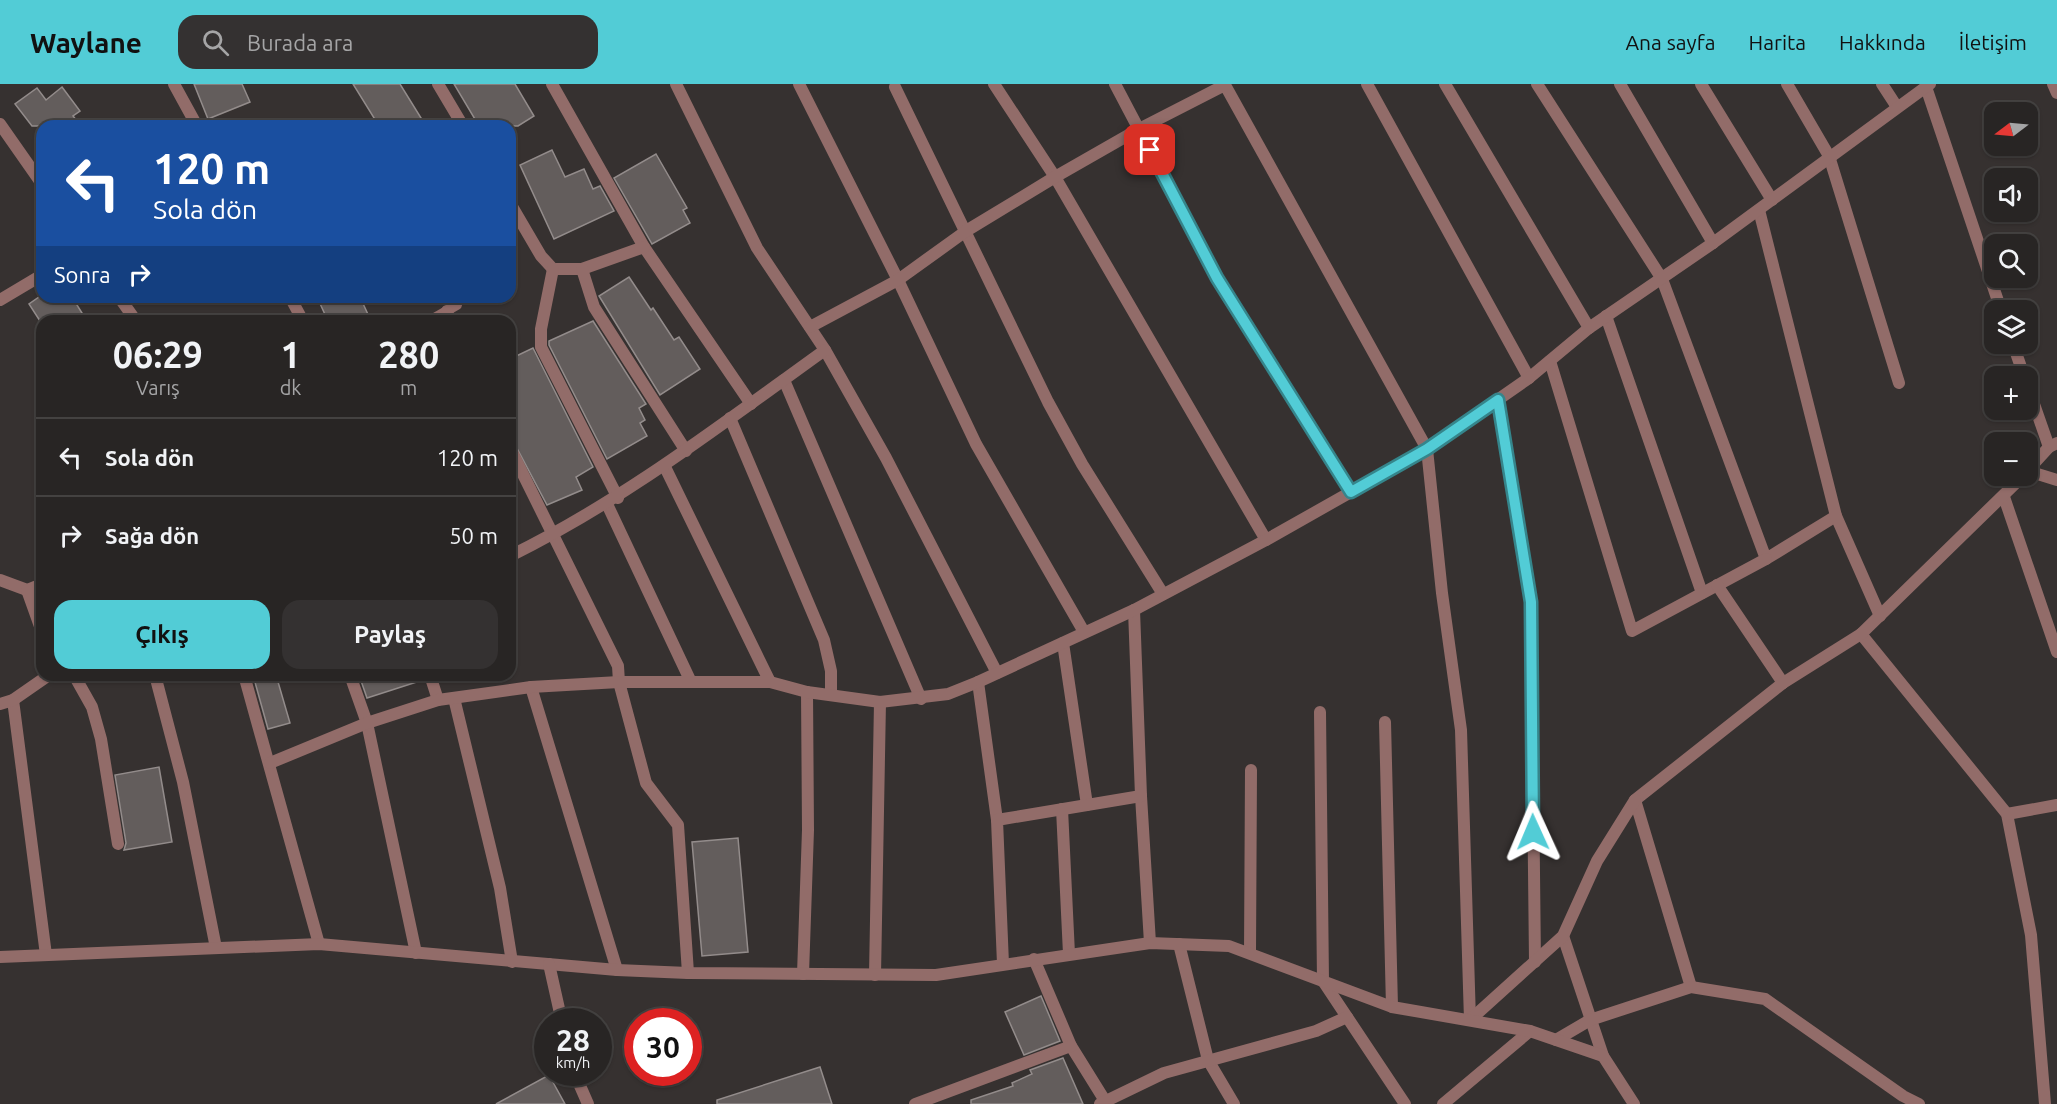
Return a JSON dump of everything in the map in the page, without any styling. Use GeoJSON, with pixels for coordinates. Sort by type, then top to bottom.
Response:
{"type":"FeatureCollection","features":[{"type":"Feature","properties":{"kind":"street"},"geometry":{"type":"LineString","coordinates":[[174,84],[194,120]]}},
{"type":"Feature","properties":{"kind":"street"},"geometry":{"type":"LineString","coordinates":[[438,84],[459,120]]}},
{"type":"Feature","properties":{"kind":"street"},"geometry":{"type":"LineString","coordinates":[[552,84],[644,247],[751,404]]}},
{"type":"Feature","properties":{"kind":"street"},"geometry":{"type":"LineString","coordinates":[[676,84],[757,248],[825,350],[886,458],[997,673]]}},
{"type":"Feature","properties":{"kind":"street"},"geometry":{"type":"LineString","coordinates":[[799,84],[898,280],[976,444],[1084,632]]}},
{"type":"Feature","properties":{"kind":"street"},"geometry":{"type":"LineString","coordinates":[[994,84],[1055,177],[1266,540]]}},
{"type":"Feature","properties":{"kind":"street"},"geometry":{"type":"LineString","coordinates":[[1115,84],[1217,278],[1351,492]]}},
{"type":"Feature","properties":{"kind":"street"},"geometry":{"type":"LineString","coordinates":[[1367,84],[1529,378]]}},
{"type":"Feature","properties":{"kind":"street"},"geometry":{"type":"LineString","coordinates":[[1445,84],[1588,328]]}},
{"type":"Feature","properties":{"kind":"street"},"geometry":{"type":"LineString","coordinates":[[1537,84],[1662,279],[1766,559]]}},
{"type":"Feature","properties":{"kind":"street"},"geometry":{"type":"LineString","coordinates":[[1620,84],[1713,243]]}},
{"type":"Feature","properties":{"kind":"street"},"geometry":{"type":"LineString","coordinates":[[1701,84],[1772,200]]}},
{"type":"Feature","properties":{"kind":"street"},"geometry":{"type":"LineString","coordinates":[[1787,84],[1829,156],[1899,383]]}},
{"type":"Feature","properties":{"kind":"street"},"geometry":{"type":"LineString","coordinates":[[1882,84],[1897,107]]}},
{"type":"Feature","properties":{"kind":"street"},"geometry":{"type":"LineString","coordinates":[[2053,84],[2057,93]]}},
{"type":"Feature","properties":{"kind":"street"},"geometry":{"type":"LineString","coordinates":[[810,327],[898,280],[966,231],[1055,177],[1139,129],[1225,85],[1427,449],[1442,593],[1461,730],[1470,1020]]}},
{"type":"Feature","properties":{"kind":"street"},"geometry":{"type":"LineString","coordinates":[[270,763],[367,723],[438,700],[531,687],[619,682],[770,682],[807,692],[880,702],[921,699],[948,694],[978,682],[1134,610],[1266,540],[1427,449],[1529,378],[1588,328],[1713,243],[1928,85],[1998,300]]}},
{"type":"Feature","properties":{"kind":"street"},"geometry":{"type":"LineString","coordinates":[[895,87],[1048,402],[1118,523],[1163,594]]}},
{"type":"Feature","properties":{"kind":"street"},"geometry":{"type":"LineString","coordinates":[[0,124],[36,175]]}},
{"type":"Feature","properties":{"kind":"street"},"geometry":{"type":"LineString","coordinates":[[1759,210],[1836,516],[1880,616]]}},
{"type":"Feature","properties":{"kind":"street"},"geometry":{"type":"LineString","coordinates":[[516,214],[541,256],[553,269],[582,269],[644,247]]}},
{"type":"Feature","properties":{"kind":"street"},"geometry":{"type":"LineString","coordinates":[[553,269],[541,329],[541,347],[612,501],[691,682]]}},
{"type":"Feature","properties":{"kind":"street"},"geometry":{"type":"LineString","coordinates":[[582,269],[594,307],[686,451]]}},
{"type":"Feature","properties":{"kind":"street"},"geometry":{"type":"LineString","coordinates":[[0,300],[36,279]]}},
{"type":"Feature","properties":{"kind":"street"},"geometry":{"type":"LineString","coordinates":[[1606,316],[1702,593]]}},
{"type":"Feature","properties":{"kind":"street"},"geometry":{"type":"LineString","coordinates":[[516,553],[552,536],[612,501],[665,466],[825,350]]}},
{"type":"Feature","properties":{"kind":"street"},"geometry":{"type":"LineString","coordinates":[[1550,361],[1632,631],[1766,559],[1836,516]]}},
{"type":"Feature","properties":{"kind":"street"},"geometry":{"type":"LineString","coordinates":[[784,380],[921,699]]}},
{"type":"Feature","properties":{"kind":"street"},"geometry":{"type":"LineString","coordinates":[[1498,400],[1531,602],[1535,962]]}},
{"type":"Feature","properties":{"kind":"street"},"geometry":{"type":"LineString","coordinates":[[2038,410],[2053,445],[2038,461]]}},
{"type":"Feature","properties":{"kind":"street"},"geometry":{"type":"LineString","coordinates":[[730,418],[824,640],[831,671],[831,695]]}},
{"type":"Feature","properties":{"kind":"street"},"geometry":{"type":"LineString","coordinates":[[516,461],[618,666],[619,682],[646,783],[678,825],[688,974]]}},
{"type":"Feature","properties":{"kind":"street"},"geometry":{"type":"LineString","coordinates":[[665,466],[770,682]]}},
{"type":"Feature","properties":{"kind":"street"},"geometry":{"type":"LineString","coordinates":[[2038,474],[2057,480]]}},
{"type":"Feature","properties":{"kind":"street"},"geometry":{"type":"LineString","coordinates":[[1470,1020],[1563,936],[1597,861],[1635,800],[1783,683],[1861,634],[2014,486]]}},
{"type":"Feature","properties":{"kind":"street"},"geometry":{"type":"LineString","coordinates":[[2004,496],[2057,652]]}},
{"type":"Feature","properties":{"kind":"street"},"geometry":{"type":"LineString","coordinates":[[0,580],[27,590],[36,586]]}},
{"type":"Feature","properties":{"kind":"street"},"geometry":{"type":"LineString","coordinates":[[1717,585],[1783,683]]}},
{"type":"Feature","properties":{"kind":"street"},"geometry":{"type":"LineString","coordinates":[[27,590],[36,615]]}},
{"type":"Feature","properties":{"kind":"street"},"geometry":{"type":"LineString","coordinates":[[1134,610],[1141,796],[1150,943]]}},
{"type":"Feature","properties":{"kind":"street"},"geometry":{"type":"LineString","coordinates":[[1861,634],[2007,814],[2031,935],[2045,1104]]}},
{"type":"Feature","properties":{"kind":"street"},"geometry":{"type":"LineString","coordinates":[[1062,643],[1087,805]]}},
{"type":"Feature","properties":{"kind":"street"},"geometry":{"type":"LineString","coordinates":[[0,704],[13,700],[40,681]]}},
{"type":"Feature","properties":{"kind":"street"},"geometry":{"type":"LineString","coordinates":[[77,681],[92,707],[101,739],[118,844]]}},
{"type":"Feature","properties":{"kind":"street"},"geometry":{"type":"LineString","coordinates":[[157,681],[183,783],[216,948]]}},
{"type":"Feature","properties":{"kind":"street"},"geometry":{"type":"LineString","coordinates":[[246,681],[319,944]]}},
{"type":"Feature","properties":{"kind":"street"},"geometry":{"type":"LineString","coordinates":[[352,681],[367,723],[416,953]]}},
{"type":"Feature","properties":{"kind":"street"},"geometry":{"type":"LineString","coordinates":[[432,681],[438,700]]}},
{"type":"Feature","properties":{"kind":"street"},"geometry":{"type":"LineString","coordinates":[[978,682],[997,820],[1003,964]]}},
{"type":"Feature","properties":{"kind":"street"},"geometry":{"type":"LineString","coordinates":[[531,687],[617,970]]}},
{"type":"Feature","properties":{"kind":"street"},"geometry":{"type":"LineString","coordinates":[[803,974],[808,830],[807,692]]}},
{"type":"Feature","properties":{"kind":"street"},"geometry":{"type":"LineString","coordinates":[[454,698],[500,888],[512,962]]}},
{"type":"Feature","properties":{"kind":"street"},"geometry":{"type":"LineString","coordinates":[[13,700],[46,955]]}},
{"type":"Feature","properties":{"kind":"street"},"geometry":{"type":"LineString","coordinates":[[875,975],[880,702]]}},
{"type":"Feature","properties":{"kind":"street"},"geometry":{"type":"LineString","coordinates":[[1320,712],[1323,981],[1405,1104]]}},
{"type":"Feature","properties":{"kind":"street"},"geometry":{"type":"LineString","coordinates":[[1385,722],[1392,1007]]}},
{"type":"Feature","properties":{"kind":"street"},"geometry":{"type":"LineString","coordinates":[[1250,953],[1251,770]]}},
{"type":"Feature","properties":{"kind":"street"},"geometry":{"type":"LineString","coordinates":[[997,820],[1141,796]]}},
{"type":"Feature","properties":{"kind":"street"},"geometry":{"type":"LineString","coordinates":[[1635,800],[1691,987]]}},
{"type":"Feature","properties":{"kind":"street"},"geometry":{"type":"LineString","coordinates":[[2007,814],[2057,805]]}},
{"type":"Feature","properties":{"kind":"street"},"geometry":{"type":"LineString","coordinates":[[1062,809],[1069,954]]}},
{"type":"Feature","properties":{"kind":"street"},"geometry":{"type":"LineString","coordinates":[[1563,936],[1603,1056],[1634,1104]]}},
{"type":"Feature","properties":{"kind":"street"},"geometry":{"type":"LineString","coordinates":[[0,957],[319,944],[512,962],[688,974],[936,975],[1150,943],[1229,945],[1392,1007],[1530,1031],[1603,1056]]}},
{"type":"Feature","properties":{"kind":"street"},"geometry":{"type":"LineString","coordinates":[[1179,944],[1208,1060],[1234,1104]]}},
{"type":"Feature","properties":{"kind":"street"},"geometry":{"type":"LineString","coordinates":[[1034,959],[1071,1046],[1104,1103],[1164,1073],[1316,1031],[1347,1017]]}},
{"type":"Feature","properties":{"kind":"street"},"geometry":{"type":"LineString","coordinates":[[549,964],[559,1008]]}},
{"type":"Feature","properties":{"kind":"street"},"geometry":{"type":"LineString","coordinates":[[1557,1040],[1590,1020],[1691,987],[1765,999],[1903,1096],[1919,1104]]}},
{"type":"Feature","properties":{"kind":"street"},"geometry":{"type":"LineString","coordinates":[[1443,1104],[1530,1031]]}},
{"type":"Feature","properties":{"kind":"street"},"geometry":{"type":"LineString","coordinates":[[915,1104],[944,1100],[1071,1046]]}},
{"type":"Feature","properties":{"kind":"street"},"geometry":{"type":"LineString","coordinates":[[580,1086],[588,1104]]}},
{"type":"Feature","properties":{"kind":"lane"},"geometry":{"type":"LineString","coordinates":[[449,315],[458,303]]}},
{"type":"Feature","properties":{"kind":"building"},"geometry":{"type":"Polygon","coordinates":[[[194,84],[242,84],[250,102],[208,119],[194,84]]]}},
{"type":"Feature","properties":{"kind":"building"},"geometry":{"type":"Polygon","coordinates":[[[353,84],[400,84],[422,120],[375,120],[353,84]]]}},
{"type":"Feature","properties":{"kind":"building"},"geometry":{"type":"Polygon","coordinates":[[[454,84],[515,84],[534,116],[518,126],[516,126],[516,120],[475,120],[454,84]]]}},
{"type":"Feature","properties":{"kind":"building"},"geometry":{"type":"Polygon","coordinates":[[[62,87],[80,111],[73,116],[76,120],[36,120],[36,126],[32,126],[15,104],[37,88],[46,100],[62,87]]]}},
{"type":"Feature","properties":{"kind":"building"},"geometry":{"type":"Polygon","coordinates":[[[552,150],[565,177],[584,169],[593,189],[600,186],[614,211],[554,239],[520,165],[552,150]]]}},
{"type":"Feature","properties":{"kind":"building"},"geometry":{"type":"Polygon","coordinates":[[[656,154],[687,208],[683,210],[690,223],[652,244],[614,178],[656,154]]]}},
{"type":"Feature","properties":{"kind":"building"},"geometry":{"type":"Polygon","coordinates":[[[629,277],[674,340],[679,337],[700,369],[660,395],[599,296],[629,277]]]}},
{"type":"Feature","properties":{"kind":"building"},"geometry":{"type":"Polygon","coordinates":[[[36,299],[36,303],[76,303],[83,315],[36,315],[29,304],[36,299]]]}},
{"type":"Feature","properties":{"kind":"building"},"geometry":{"type":"Polygon","coordinates":[[[320,303],[363,303],[368,315],[325,315],[320,303]]]}},
{"type":"Feature","properties":{"kind":"building"},"geometry":{"type":"Polygon","coordinates":[[[593,321],[646,404],[639,408],[645,420],[640,423],[647,436],[607,459],[549,345],[549,341],[593,321]]]}},
{"type":"Feature","properties":{"kind":"building"},"geometry":{"type":"Polygon","coordinates":[[[533,348],[593,467],[576,477],[582,490],[547,505],[516,446],[516,356],[533,348]]]}},
{"type":"Feature","properties":{"kind":"building"},"geometry":{"type":"Polygon","coordinates":[[[255,681],[278,681],[290,723],[268,729],[255,681]]]}},
{"type":"Feature","properties":{"kind":"building"},"geometry":{"type":"Polygon","coordinates":[[[361,681],[420,681],[367,698],[361,681]]]}},
{"type":"Feature","properties":{"kind":"building"},"geometry":{"type":"Polygon","coordinates":[[[159,767],[172,842],[124,850],[126,843],[115,775],[159,767]]]}},
{"type":"Feature","properties":{"kind":"building"},"geometry":{"type":"Polygon","coordinates":[[[738,838],[748,952],[702,956],[692,842],[738,838]]]}},
{"type":"Feature","properties":{"kind":"building"},"geometry":{"type":"Polygon","coordinates":[[[1041,996],[1060,1041],[1024,1055],[1005,1012],[1041,996]]]}},
{"type":"Feature","properties":{"kind":"building"},"geometry":{"type":"Polygon","coordinates":[[[1063,1058],[1083,1104],[971,1104],[971,1100],[1013,1086],[1012,1083],[1032,1074],[1030,1070],[1063,1058]]]}},
{"type":"Feature","properties":{"kind":"building"},"geometry":{"type":"Polygon","coordinates":[[[820,1067],[832,1104],[717,1104],[717,1100],[820,1067]]]}},
{"type":"Feature","properties":{"kind":"building"},"geometry":{"type":"Polygon","coordinates":[[[534,1083],[534,1086],[555,1086],[565,1104],[496,1104],[534,1083]]]}},
{"type":"Feature","properties":{"kind":"route"},"geometry":{"type":"LineString","coordinates":[[1150,150],[1217,278],[1351,492],[1427,449],[1498,400],[1531,602],[1533,832]]}}]}
